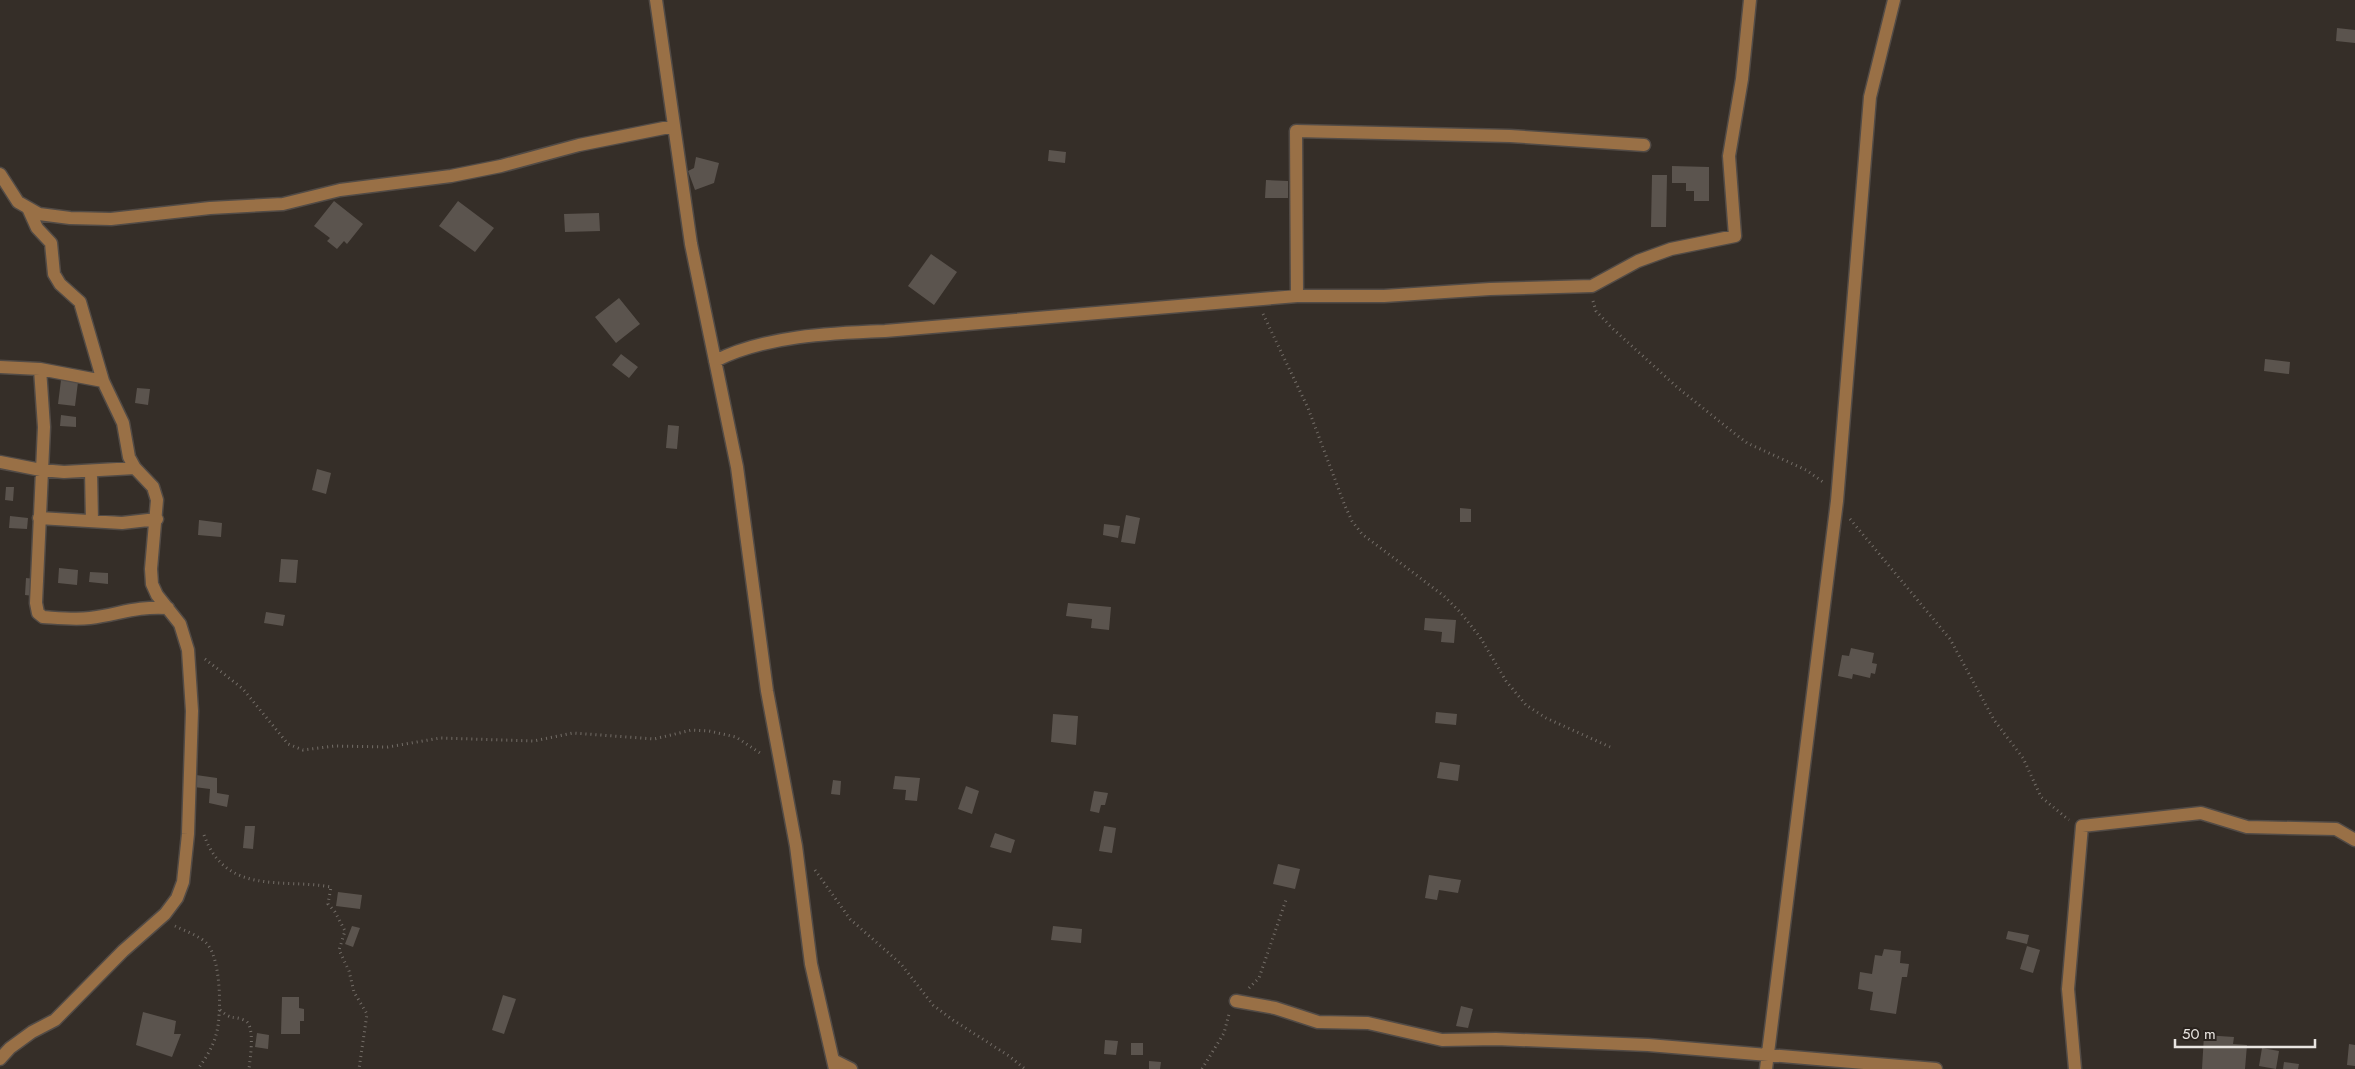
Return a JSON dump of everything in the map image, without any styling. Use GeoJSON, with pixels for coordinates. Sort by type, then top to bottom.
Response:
{"type":"FeatureCollection","features":[{"type":"Feature","properties":{"kind":"street"},"geometry":{"type":"LineString","coordinates":[[656,0],[691,244],[738,467],[767,691],[796,846],[811,964],[834,1065],[851,1069]]}},
{"type":"Feature","properties":{"kind":"street"},"geometry":{"type":"LineString","coordinates":[[715,361],[736,350],[834,332],[885,331],[1297,296],[1384,296],[1592,286],[1638,260],[1671,249],[1735,236],[1729,156],[1742,79],[1750,0]]}},
{"type":"Feature","properties":{"kind":"street"},"geometry":{"type":"LineString","coordinates":[[1766,1069],[1837,501],[1870,97],[1894,0]]}},
{"type":"Feature","properties":{"kind":"street"},"geometry":{"type":"LineString","coordinates":[[0,174],[18,202],[39,214],[70,218],[110,219],[210,208],[283,204],[340,190],[476,171],[579,145],[674,126]]}},
{"type":"Feature","properties":{"kind":"street"},"geometry":{"type":"LineString","coordinates":[[1297,296],[1296,131],[1510,136],[1644,145]]}},
{"type":"Feature","properties":{"kind":"street"},"geometry":{"type":"LineString","coordinates":[[0,1059],[10,1048],[32,1032],[55,1020],[123,950],[160,918],[177,898],[183,882],[187,853],[192,711],[187,640],[180,624],[157,595],[152,584],[151,569],[157,519],[157,500],[153,487],[135,468],[129,457],[124,423],[103,381],[80,302],[60,284],[54,274],[51,243],[37,228],[28,208]]}},
{"type":"Feature","properties":{"kind":"street"},"geometry":{"type":"LineString","coordinates":[[0,366],[40,368],[103,381]]}},
{"type":"Feature","properties":{"kind":"street"},"geometry":{"type":"LineString","coordinates":[[40,368],[44,411],[36,603],[38,613],[43,616],[76,619],[90,618],[135,608],[168,608]]}},
{"type":"Feature","properties":{"kind":"street"},"geometry":{"type":"LineString","coordinates":[[0,462],[41,470],[91,472],[135,468]]}},
{"type":"Feature","properties":{"kind":"street"},"geometry":{"type":"LineString","coordinates":[[91,472],[92,521]]}},
{"type":"Feature","properties":{"kind":"street"},"geometry":{"type":"LineString","coordinates":[[39,518],[122,524],[157,519]]}},
{"type":"Feature","properties":{"kind":"street"},"geometry":{"type":"LineString","coordinates":[[2075,1069],[2068,989],[2082,826],[2201,813],[2247,826],[2336,829],[2355,840]]}},
{"type":"Feature","properties":{"kind":"street"},"geometry":{"type":"LineString","coordinates":[[1236,1001],[1275,1008],[1318,1022],[1368,1024],[1442,1040],[1496,1039],[1648,1045],[1936,1069]]}},
{"type":"Feature","properties":{"kind":"path"},"geometry":{"type":"LineString","coordinates":[[1256,300],[1308,408],[1345,506],[1352,521],[1362,534],[1444,596],[1460,612],[1480,637],[1506,681],[1526,705],[1546,718],[1610,747]]}},
{"type":"Feature","properties":{"kind":"path"},"geometry":{"type":"LineString","coordinates":[[187,640],[200,655],[244,689],[281,736],[296,748],[303,750],[335,746],[388,747],[440,738],[534,742],[573,733],[654,739],[674,733],[709,731],[736,737],[758,750],[782,772]]}},
{"type":"Feature","properties":{"kind":"path"},"geometry":{"type":"LineString","coordinates":[[203,831],[210,848],[226,868],[244,879],[262,883],[294,883],[332,887],[328,904],[335,912],[345,931],[339,950],[349,971],[354,992],[367,1014],[359,1069]]}},
{"type":"Feature","properties":{"kind":"path"},"geometry":{"type":"LineString","coordinates":[[796,846],[850,919],[901,964],[933,1005],[952,1020],[1009,1056],[1025,1069]]}},
{"type":"Feature","properties":{"kind":"path"},"geometry":{"type":"LineString","coordinates":[[1202,1069],[1224,1033],[1228,1024],[1230,1008],[1259,978],[1287,897]]}},
{"type":"Feature","properties":{"kind":"path"},"geometry":{"type":"LineString","coordinates":[[160,918],[208,944],[217,973],[219,1009],[216,1037],[198,1069]]}},
{"type":"Feature","properties":{"kind":"path"},"geometry":{"type":"LineString","coordinates":[[219,1009],[230,1018],[245,1020],[249,1023],[252,1034],[249,1069]]}},
{"type":"Feature","properties":{"kind":"building"},"geometry":{"type":"Polygon","coordinates":[[[2337,28],[2355,30],[2355,43],[2336,41],[2337,28]]]}},
{"type":"Feature","properties":{"kind":"building"},"geometry":{"type":"Polygon","coordinates":[[[1049,150],[1066,152],[1065,163],[1048,161],[1049,150]]]}},
{"type":"Feature","properties":{"kind":"building"},"geometry":{"type":"Polygon","coordinates":[[[696,157],[719,163],[714,183],[695,190],[688,171],[694,168],[696,157]]]}},
{"type":"Feature","properties":{"kind":"building"},"geometry":{"type":"Polygon","coordinates":[[[1672,166],[1709,167],[1709,201],[1694,201],[1694,191],[1686,191],[1686,183],[1672,183],[1672,166]]]}},
{"type":"Feature","properties":{"kind":"building"},"geometry":{"type":"Polygon","coordinates":[[[1652,175],[1667,175],[1666,227],[1651,227],[1652,175]]]}},
{"type":"Feature","properties":{"kind":"building"},"geometry":{"type":"Polygon","coordinates":[[[1266,180],[1288,181],[1288,198],[1265,198],[1266,180]]]}},
{"type":"Feature","properties":{"kind":"building"},"geometry":{"type":"Polygon","coordinates":[[[334,201],[363,224],[347,244],[344,241],[337,249],[327,241],[330,238],[314,226],[334,201]]]}},
{"type":"Feature","properties":{"kind":"building"},"geometry":{"type":"Polygon","coordinates":[[[458,201],[494,228],[475,252],[439,226],[458,201]]]}},
{"type":"Feature","properties":{"kind":"building"},"geometry":{"type":"Polygon","coordinates":[[[599,213],[600,231],[565,232],[564,214],[599,213]]]}},
{"type":"Feature","properties":{"kind":"building"},"geometry":{"type":"Polygon","coordinates":[[[931,254],[957,272],[934,305],[908,286],[931,254]]]}},
{"type":"Feature","properties":{"kind":"building"},"geometry":{"type":"Polygon","coordinates":[[[619,298],[640,324],[616,343],[595,317],[619,298]]]}},
{"type":"Feature","properties":{"kind":"building"},"geometry":{"type":"Polygon","coordinates":[[[621,354],[638,367],[629,378],[612,365],[621,354]]]}},
{"type":"Feature","properties":{"kind":"building"},"geometry":{"type":"Polygon","coordinates":[[[2265,359],[2290,362],[2289,374],[2264,371],[2265,359]]]}},
{"type":"Feature","properties":{"kind":"building"},"geometry":{"type":"Polygon","coordinates":[[[61,380],[78,382],[75,406],[58,404],[61,380]]]}},
{"type":"Feature","properties":{"kind":"building"},"geometry":{"type":"Polygon","coordinates":[[[137,388],[150,389],[148,405],[135,403],[137,388]]]}},
{"type":"Feature","properties":{"kind":"building"},"geometry":{"type":"Polygon","coordinates":[[[61,415],[76,417],[76,427],[60,426],[61,415]]]}},
{"type":"Feature","properties":{"kind":"building"},"geometry":{"type":"Polygon","coordinates":[[[668,425],[679,426],[677,449],[666,448],[668,425]]]}},
{"type":"Feature","properties":{"kind":"building"},"geometry":{"type":"Polygon","coordinates":[[[317,469],[331,473],[326,494],[312,490],[317,469]]]}},
{"type":"Feature","properties":{"kind":"building"},"geometry":{"type":"Polygon","coordinates":[[[6,487],[14,487],[13,501],[5,500],[6,487]]]}},
{"type":"Feature","properties":{"kind":"building"},"geometry":{"type":"Polygon","coordinates":[[[1460,508],[1471,509],[1471,522],[1460,522],[1460,508]]]}},
{"type":"Feature","properties":{"kind":"building"},"geometry":{"type":"Polygon","coordinates":[[[1126,515],[1140,518],[1135,544],[1121,542],[1126,515]]]}},
{"type":"Feature","properties":{"kind":"building"},"geometry":{"type":"Polygon","coordinates":[[[10,516],[28,518],[27,529],[9,528],[10,516]]]}},
{"type":"Feature","properties":{"kind":"building"},"geometry":{"type":"Polygon","coordinates":[[[199,520],[222,523],[221,537],[198,535],[199,520]]]}},
{"type":"Feature","properties":{"kind":"building"},"geometry":{"type":"Polygon","coordinates":[[[1104,524],[1120,526],[1118,538],[1103,535],[1104,524]]]}},
{"type":"Feature","properties":{"kind":"building"},"geometry":{"type":"Polygon","coordinates":[[[281,559],[298,560],[296,583],[279,582],[281,559]]]}},
{"type":"Feature","properties":{"kind":"building"},"geometry":{"type":"Polygon","coordinates":[[[59,568],[78,570],[77,585],[58,583],[59,568]]]}},
{"type":"Feature","properties":{"kind":"building"},"geometry":{"type":"Polygon","coordinates":[[[90,572],[108,573],[108,584],[89,582],[90,572]]]}},
{"type":"Feature","properties":{"kind":"building"},"geometry":{"type":"Polygon","coordinates":[[[26,578],[35,579],[34,596],[25,595],[26,578]]]}},
{"type":"Feature","properties":{"kind":"building"},"geometry":{"type":"Polygon","coordinates":[[[1068,603],[1111,607],[1109,630],[1091,628],[1092,619],[1066,616],[1068,603]]]}},
{"type":"Feature","properties":{"kind":"building"},"geometry":{"type":"Polygon","coordinates":[[[266,612],[285,615],[283,626],[264,623],[266,612]]]}},
{"type":"Feature","properties":{"kind":"building"},"geometry":{"type":"Polygon","coordinates":[[[1425,618],[1456,620],[1454,643],[1441,642],[1442,632],[1424,630],[1425,618]]]}},
{"type":"Feature","properties":{"kind":"building"},"geometry":{"type":"Polygon","coordinates":[[[1851,648],[1874,653],[1872,663],[1877,664],[1875,674],[1871,673],[1870,678],[1853,674],[1852,679],[1838,676],[1842,655],[1849,656],[1851,648]]]}},
{"type":"Feature","properties":{"kind":"building"},"geometry":{"type":"Polygon","coordinates":[[[1436,712],[1457,714],[1456,725],[1435,723],[1436,712]]]}},
{"type":"Feature","properties":{"kind":"building"},"geometry":{"type":"Polygon","coordinates":[[[1053,714],[1078,716],[1076,745],[1051,742],[1053,714]]]}},
{"type":"Feature","properties":{"kind":"building"},"geometry":{"type":"Polygon","coordinates":[[[1440,762],[1460,765],[1458,781],[1437,778],[1440,762]]]}},
{"type":"Feature","properties":{"kind":"building"},"geometry":{"type":"Polygon","coordinates":[[[196,775],[217,778],[217,793],[229,795],[227,807],[209,803],[210,789],[194,787],[196,775]]]}},
{"type":"Feature","properties":{"kind":"building"},"geometry":{"type":"Polygon","coordinates":[[[895,776],[920,778],[917,801],[905,800],[906,790],[893,789],[895,776]]]}},
{"type":"Feature","properties":{"kind":"building"},"geometry":{"type":"Polygon","coordinates":[[[833,780],[841,781],[840,795],[831,794],[833,780]]]}},
{"type":"Feature","properties":{"kind":"building"},"geometry":{"type":"Polygon","coordinates":[[[966,786],[979,791],[972,814],[958,809],[966,786]]]}},
{"type":"Feature","properties":{"kind":"building"},"geometry":{"type":"Polygon","coordinates":[[[1094,791],[1108,793],[1105,805],[1101,805],[1099,813],[1090,811],[1094,791]]]}},
{"type":"Feature","properties":{"kind":"building"},"geometry":{"type":"Polygon","coordinates":[[[245,826],[255,826],[253,849],[243,848],[245,826]]]}},
{"type":"Feature","properties":{"kind":"building"},"geometry":{"type":"Polygon","coordinates":[[[1104,826],[1116,828],[1112,853],[1099,851],[1104,826]]]}},
{"type":"Feature","properties":{"kind":"building"},"geometry":{"type":"Polygon","coordinates":[[[995,833],[1015,840],[1011,853],[990,847],[995,833]]]}},
{"type":"Feature","properties":{"kind":"building"},"geometry":{"type":"Polygon","coordinates":[[[1278,864],[1300,869],[1295,889],[1273,884],[1278,864]]]}},
{"type":"Feature","properties":{"kind":"building"},"geometry":{"type":"Polygon","coordinates":[[[1429,875],[1461,880],[1458,893],[1439,890],[1437,900],[1425,898],[1429,875]]]}},
{"type":"Feature","properties":{"kind":"building"},"geometry":{"type":"Polygon","coordinates":[[[338,892],[362,895],[360,909],[336,906],[338,892]]]}},
{"type":"Feature","properties":{"kind":"building"},"geometry":{"type":"Polygon","coordinates":[[[352,926],[360,928],[353,947],[345,944],[352,926]]]}},
{"type":"Feature","properties":{"kind":"building"},"geometry":{"type":"Polygon","coordinates":[[[1053,926],[1082,929],[1081,943],[1051,940],[1053,926]]]}},
{"type":"Feature","properties":{"kind":"building"},"geometry":{"type":"Polygon","coordinates":[[[2008,931],[2029,935],[2027,944],[2006,939],[2008,931]]]}},
{"type":"Feature","properties":{"kind":"building"},"geometry":{"type":"Polygon","coordinates":[[[2027,946],[2040,950],[2033,973],[2020,969],[2027,946]]]}},
{"type":"Feature","properties":{"kind":"building"},"geometry":{"type":"Polygon","coordinates":[[[1884,949],[1901,951],[1900,963],[1909,964],[1907,977],[1902,977],[1896,1014],[1870,1010],[1873,992],[1858,989],[1860,972],[1872,974],[1875,955],[1882,956],[1884,949]]]}},
{"type":"Feature","properties":{"kind":"building"},"geometry":{"type":"Polygon","coordinates":[[[503,995],[516,999],[504,1034],[492,1030],[503,995]]]}},
{"type":"Feature","properties":{"kind":"building"},"geometry":{"type":"Polygon","coordinates":[[[282,997],[299,997],[299,1008],[304,1009],[304,1021],[300,1021],[300,1034],[281,1034],[282,997]]]}},
{"type":"Feature","properties":{"kind":"building"},"geometry":{"type":"Polygon","coordinates":[[[1461,1006],[1473,1009],[1468,1028],[1456,1026],[1461,1006]]]}},
{"type":"Feature","properties":{"kind":"building"},"geometry":{"type":"Polygon","coordinates":[[[143,1012],[176,1021],[174,1034],[181,1034],[172,1057],[136,1045],[143,1012]]]}},
{"type":"Feature","properties":{"kind":"building"},"geometry":{"type":"Polygon","coordinates":[[[257,1033],[269,1035],[268,1049],[255,1047],[257,1033]]]}},
{"type":"Feature","properties":{"kind":"building"},"geometry":{"type":"Polygon","coordinates":[[[2204,1035],[2234,1037],[2233,1044],[2247,1045],[2245,1069],[2202,1069],[2204,1035]]]}},
{"type":"Feature","properties":{"kind":"building"},"geometry":{"type":"Polygon","coordinates":[[[1105,1040],[1118,1041],[1116,1055],[1104,1054],[1105,1040]]]}},
{"type":"Feature","properties":{"kind":"building"},"geometry":{"type":"Polygon","coordinates":[[[1131,1043],[1143,1043],[1143,1055],[1131,1055],[1131,1043]]]}},
{"type":"Feature","properties":{"kind":"building"},"geometry":{"type":"Polygon","coordinates":[[[2349,1044],[2355,1045],[2355,1066],[2347,1065],[2349,1044]]]}},
{"type":"Feature","properties":{"kind":"building"},"geometry":{"type":"Polygon","coordinates":[[[2262,1048],[2279,1051],[2276,1069],[2259,1066],[2262,1048]]]}},
{"type":"Feature","properties":{"kind":"building"},"geometry":{"type":"Polygon","coordinates":[[[1149,1061],[1161,1062],[1160,1069],[1149,1069],[1149,1061]]]}},
{"type":"Feature","properties":{"kind":"building"},"geometry":{"type":"Polygon","coordinates":[[[2284,1062],[2299,1064],[2298,1069],[2283,1069],[2284,1062]]]}}]}
